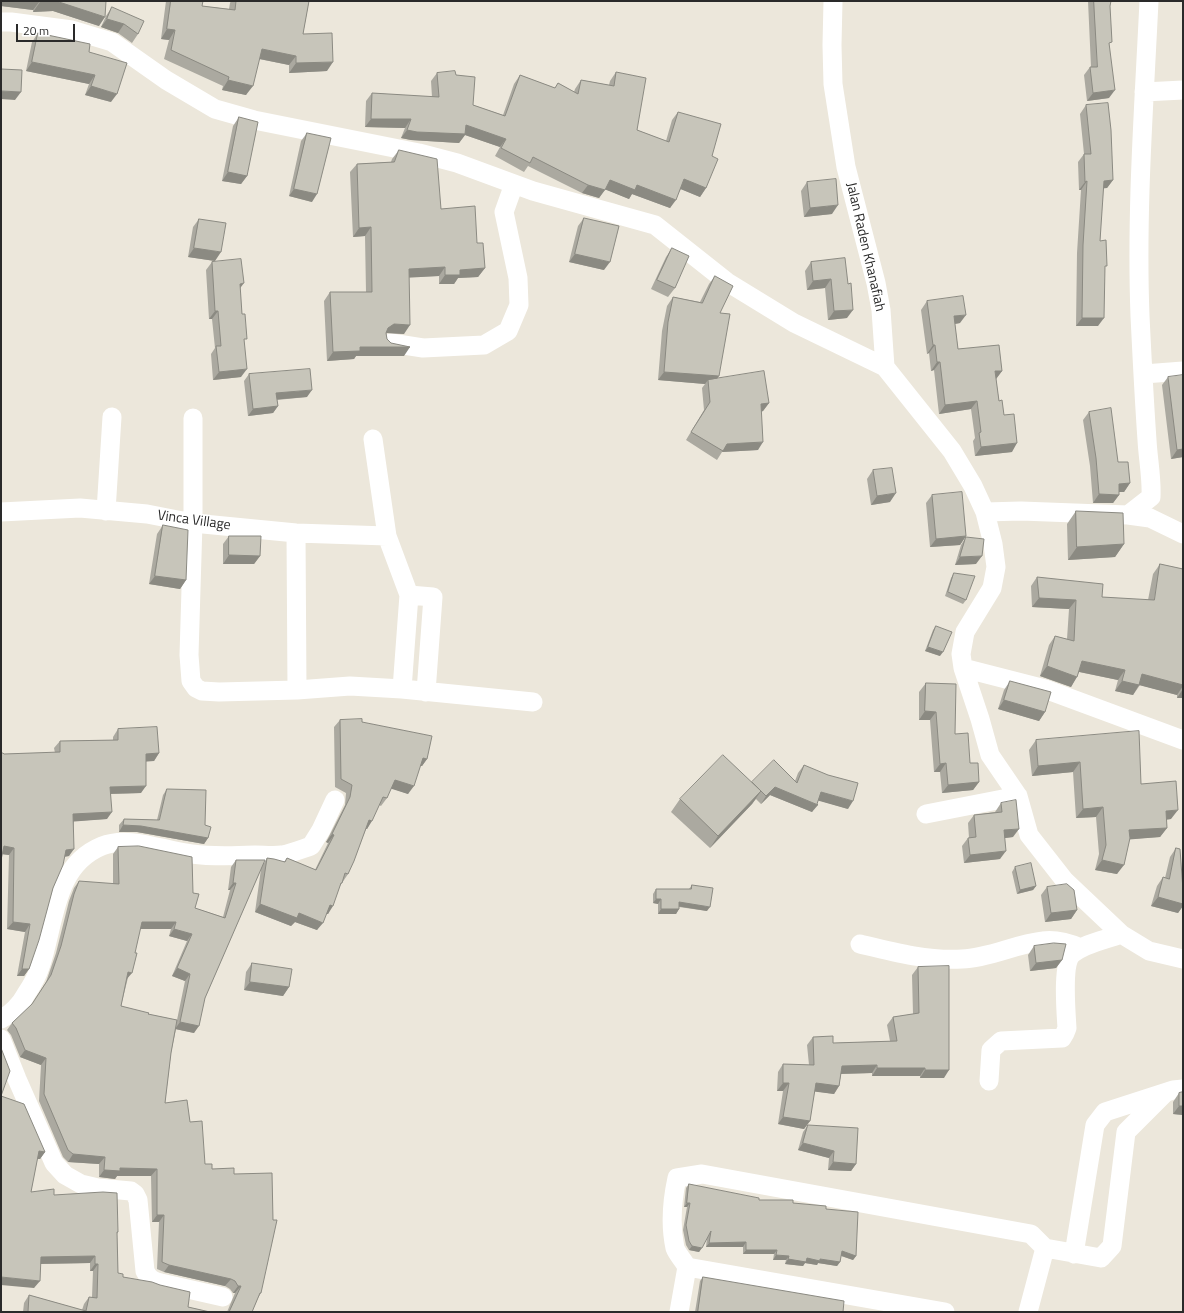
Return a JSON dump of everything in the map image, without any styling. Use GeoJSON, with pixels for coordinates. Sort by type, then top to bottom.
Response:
{"type":"FeatureCollection","features":[{"type":"Feature","properties":{"kind":"street","name":"Jalan Raden Khanafiah"},"geometry":{"type":"LineString","coordinates":[[833,1],[833,84],[846,167],[880,304],[885,367]]}},
{"type":"Feature","properties":{"kind":"street"},"geometry":{"type":"LineString","coordinates":[[1128,515],[1151,497],[1152,485],[1147,441],[1140,315],[1140,236],[1144,92],[1149,1]]}},
{"type":"Feature","properties":{"kind":"street"},"geometry":{"type":"LineString","coordinates":[[1,22],[72,30],[112,42],[166,80],[215,109],[254,120],[419,154],[457,164],[532,191],[655,225],[727,282],[794,323],[885,367],[952,451],[973,486],[985,512],[996,566],[992,588],[965,632],[961,654],[963,668],[990,754],[1018,796],[1029,835],[1064,881],[1121,934],[1149,951],[1183,959]]}},
{"type":"Feature","properties":{"kind":"street"},"geometry":{"type":"LineString","coordinates":[[1144,92],[1183,90]]}},
{"type":"Feature","properties":{"kind":"street"},"geometry":{"type":"LineString","coordinates":[[391,343],[423,348],[484,345],[508,331],[519,305],[518,278],[504,212],[514,184]]}},
{"type":"Feature","properties":{"kind":"street"},"geometry":{"type":"LineString","coordinates":[[1144,374],[1183,371]]}},
{"type":"Feature","properties":{"kind":"street"},"geometry":{"type":"LineString","coordinates":[[106,510],[112,417]]}},
{"type":"Feature","properties":{"kind":"street"},"geometry":{"type":"LineString","coordinates":[[193,418],[193,523],[189,655],[191,681],[196,688],[202,691],[219,692],[297,690],[350,686],[402,689],[533,702]]}},
{"type":"Feature","properties":{"kind":"street"},"geometry":{"type":"LineString","coordinates":[[373,439],[387,536],[409,595],[402,689]]}},
{"type":"Feature","properties":{"kind":"street","name":"Vinca Village"},"geometry":{"type":"LineString","coordinates":[[1,512],[80,508],[147,514],[193,523],[296,533],[387,536]]}},
{"type":"Feature","properties":{"kind":"street"},"geometry":{"type":"LineString","coordinates":[[985,512],[1021,511],[1128,515],[1150,518],[1183,534]]}},
{"type":"Feature","properties":{"kind":"street"},"geometry":{"type":"LineString","coordinates":[[296,533],[297,690]]}},
{"type":"Feature","properties":{"kind":"street"},"geometry":{"type":"LineString","coordinates":[[409,595],[432,597],[426,692]]}},
{"type":"Feature","properties":{"kind":"street"},"geometry":{"type":"LineString","coordinates":[[963,668],[1045,689],[1183,740]]}},
{"type":"Feature","properties":{"kind":"street"},"geometry":{"type":"LineString","coordinates":[[926,814],[1018,796]]}},
{"type":"Feature","properties":{"kind":"street"},"geometry":{"type":"LineString","coordinates":[[1,1019],[6,1017],[22,1001],[36,978],[53,913],[62,887],[73,868],[89,854],[103,846],[116,843],[132,843],[190,854],[220,857],[283,855],[311,846],[321,830],[335,800]]}},
{"type":"Feature","properties":{"kind":"street"},"geometry":{"type":"LineString","coordinates":[[989,1081],[991,1050],[1000,1041],[1062,1038],[1066,1028],[1066,969],[1071,956],[1081,948],[1121,934]]}},
{"type":"Feature","properties":{"kind":"street"},"geometry":{"type":"LineString","coordinates":[[860,944],[902,954],[939,959],[977,958],[1042,941],[1070,943],[1081,948]]}},
{"type":"Feature","properties":{"kind":"street"},"geometry":{"type":"LineString","coordinates":[[1,1039],[54,1163],[66,1175],[81,1184],[98,1188],[131,1191],[135,1194],[139,1207],[145,1271],[148,1277],[161,1283],[223,1297]]}},
{"type":"Feature","properties":{"kind":"street"},"geometry":{"type":"LineString","coordinates":[[1074,1254],[1095,1125],[1105,1112],[1173,1090],[1183,1089]]}},
{"type":"Feature","properties":{"kind":"street"},"geometry":{"type":"LineString","coordinates":[[945,1312],[873,1306],[687,1266],[675,1249],[672,1200],[677,1178],[702,1174],[1031,1234],[1045,1248],[1101,1258],[1112,1246],[1126,1132],[1164,1094]]}},
{"type":"Feature","properties":{"kind":"street"},"geometry":{"type":"LineString","coordinates":[[1028,1312],[1045,1248]]}},
{"type":"Feature","properties":{"kind":"street"},"geometry":{"type":"LineString","coordinates":[[679,1312],[687,1266]]}},
{"type":"Feature","properties":{"kind":"building"},"geometry":{"type":"Polygon","coordinates":[[[40,1],[106,1],[105,17],[59,2],[40,1]]]}},
{"type":"Feature","properties":{"kind":"building"},"geometry":{"type":"Polygon","coordinates":[[[171,1],[203,1],[202,6],[235,10],[236,1],[309,1],[303,34],[332,33],[333,62],[296,63],[296,56],[262,49],[253,86],[228,80],[229,77],[171,50],[175,30],[167,29],[171,1]]]}},
{"type":"Feature","properties":{"kind":"building"},"geometry":{"type":"Polygon","coordinates":[[[1094,1],[1111,1],[1112,42],[1109,43],[1115,90],[1093,93],[1090,67],[1097,67],[1094,1]]]}},
{"type":"Feature","properties":{"kind":"building"},"geometry":{"type":"Polygon","coordinates":[[[112,7],[144,21],[138,34],[124,24],[107,19],[112,7]]]}},
{"type":"Feature","properties":{"kind":"building"},"geometry":{"type":"Polygon","coordinates":[[[38,33],[90,44],[89,52],[127,63],[117,94],[91,86],[95,75],[32,62],[38,33]]]}},
{"type":"Feature","properties":{"kind":"building"},"geometry":{"type":"Polygon","coordinates":[[[1,69],[22,70],[21,92],[1,91],[1,69]]]}},
{"type":"Feature","properties":{"kind":"building"},"geometry":{"type":"Polygon","coordinates":[[[455,71],[456,75],[475,77],[473,105],[505,116],[520,75],[555,88],[558,83],[578,94],[581,80],[614,86],[616,72],[646,78],[637,130],[669,142],[678,112],[721,124],[712,156],[718,159],[706,188],[684,179],[676,200],[637,185],[635,190],[610,180],[605,190],[588,185],[533,157],[530,163],[501,148],[506,139],[466,125],[465,134],[417,132],[407,130],[411,119],[371,119],[372,93],[439,97],[437,73],[455,71]]]}},
{"type":"Feature","properties":{"kind":"building"},"geometry":{"type":"Polygon","coordinates":[[[1108,103],[1111,130],[1113,180],[1104,181],[1100,241],[1106,240],[1107,266],[1105,266],[1104,318],[1082,318],[1083,245],[1087,181],[1085,182],[1084,154],[1091,154],[1086,105],[1108,103]]]}},
{"type":"Feature","properties":{"kind":"building"},"geometry":{"type":"Polygon","coordinates":[[[239,117],[258,122],[247,176],[228,172],[239,117]]]}},
{"type":"Feature","properties":{"kind":"building"},"geometry":{"type":"Polygon","coordinates":[[[307,133],[331,138],[317,194],[294,189],[307,133]]]}},
{"type":"Feature","properties":{"kind":"building"},"geometry":{"type":"Polygon","coordinates":[[[399,150],[437,159],[441,209],[475,206],[477,243],[483,243],[485,268],[460,270],[460,275],[445,275],[445,267],[409,269],[410,325],[394,324],[388,328],[386,333],[387,339],[391,343],[410,347],[360,347],[360,351],[333,352],[330,292],[372,292],[371,227],[359,228],[357,164],[394,162],[399,150]]]}},
{"type":"Feature","properties":{"kind":"building"},"geometry":{"type":"Polygon","coordinates":[[[836,179],[838,205],[810,208],[807,182],[836,179]]]}},
{"type":"Feature","properties":{"kind":"building"},"geometry":{"type":"Polygon","coordinates":[[[584,218],[619,226],[610,262],[575,254],[584,218]]]}},
{"type":"Feature","properties":{"kind":"building"},"geometry":{"type":"Polygon","coordinates":[[[199,219],[226,223],[221,252],[194,248],[199,219]]]}},
{"type":"Feature","properties":{"kind":"building"},"geometry":{"type":"Polygon","coordinates":[[[672,248],[689,256],[675,288],[657,280],[672,248]]]}},
{"type":"Feature","properties":{"kind":"building"},"geometry":{"type":"Polygon","coordinates":[[[845,258],[848,284],[851,283],[853,310],[834,311],[831,279],[813,281],[811,262],[845,258]]]}},
{"type":"Feature","properties":{"kind":"building"},"geometry":{"type":"Polygon","coordinates":[[[241,259],[244,283],[240,284],[242,314],[245,314],[247,339],[244,339],[247,369],[219,372],[216,346],[221,346],[218,311],[215,311],[212,262],[241,259]]]}},
{"type":"Feature","properties":{"kind":"building"},"geometry":{"type":"Polygon","coordinates":[[[715,276],[733,286],[720,313],[730,314],[719,376],[664,372],[668,322],[673,297],[702,303],[715,276]]]}},
{"type":"Feature","properties":{"kind":"building"},"geometry":{"type":"Polygon","coordinates":[[[963,296],[966,315],[954,316],[958,349],[999,345],[1002,371],[995,371],[999,401],[1002,400],[1004,415],[1014,414],[1017,443],[981,447],[979,433],[981,432],[977,401],[945,405],[940,362],[937,362],[935,345],[933,345],[927,301],[963,296]]]}},
{"type":"Feature","properties":{"kind":"building"},"geometry":{"type":"Polygon","coordinates":[[[310,369],[312,390],[276,393],[278,406],[253,409],[249,374],[310,369]]]}},
{"type":"Feature","properties":{"kind":"building"},"geometry":{"type":"Polygon","coordinates":[[[764,371],[769,403],[761,404],[763,442],[727,444],[723,451],[691,432],[710,402],[708,380],[764,371]]]}},
{"type":"Feature","properties":{"kind":"building"},"geometry":{"type":"Polygon","coordinates":[[[1183,375],[1183,449],[1177,450],[1168,377],[1183,375]]]}},
{"type":"Feature","properties":{"kind":"building"},"geometry":{"type":"Polygon","coordinates":[[[1111,408],[1118,462],[1128,462],[1130,483],[1119,484],[1119,495],[1099,494],[1096,458],[1089,412],[1111,408]]]}},
{"type":"Feature","properties":{"kind":"building"},"geometry":{"type":"Polygon","coordinates":[[[892,468],[896,493],[877,496],[873,470],[892,468]]]}},
{"type":"Feature","properties":{"kind":"building"},"geometry":{"type":"Polygon","coordinates":[[[962,492],[966,536],[936,539],[932,495],[962,492]]]}},
{"type":"Feature","properties":{"kind":"building"},"geometry":{"type":"Polygon","coordinates":[[[1076,511],[1123,513],[1124,544],[1077,547],[1076,511]]]}},
{"type":"Feature","properties":{"kind":"building"},"geometry":{"type":"Polygon","coordinates":[[[163,525],[188,530],[186,580],[155,576],[163,525]]]}},
{"type":"Feature","properties":{"kind":"building"},"geometry":{"type":"Polygon","coordinates":[[[229,536],[261,536],[260,556],[229,555],[229,536]]]}},
{"type":"Feature","properties":{"kind":"building"},"geometry":{"type":"Polygon","coordinates":[[[966,537],[984,539],[982,556],[960,557],[966,537]]]}},
{"type":"Feature","properties":{"kind":"building"},"geometry":{"type":"Polygon","coordinates":[[[1160,564],[1183,569],[1183,685],[1142,674],[1139,685],[1122,681],[1125,670],[1082,661],[1077,677],[1047,666],[1055,636],[1074,641],[1076,600],[1039,598],[1037,577],[1103,584],[1102,597],[1154,600],[1160,564]]]}},
{"type":"Feature","properties":{"kind":"building"},"geometry":{"type":"Polygon","coordinates":[[[954,573],[975,576],[966,600],[948,592],[954,573]]]}},
{"type":"Feature","properties":{"kind":"building"},"geometry":{"type":"Polygon","coordinates":[[[936,626],[952,632],[943,652],[928,647],[936,626]]]}},
{"type":"Feature","properties":{"kind":"building"},"geometry":{"type":"Polygon","coordinates":[[[1010,681],[1051,692],[1045,712],[1004,700],[1010,681]]]}},
{"type":"Feature","properties":{"kind":"building"},"geometry":{"type":"Polygon","coordinates":[[[926,683],[956,684],[955,734],[968,733],[970,763],[978,763],[979,782],[948,785],[946,763],[940,764],[936,712],[925,711],[926,683]]]}},
{"type":"Feature","properties":{"kind":"building"},"geometry":{"type":"Polygon","coordinates":[[[362,719],[362,722],[432,736],[427,759],[423,758],[414,786],[395,780],[387,798],[383,797],[372,821],[369,820],[354,861],[348,874],[345,873],[333,906],[330,905],[323,923],[299,913],[297,918],[260,904],[267,858],[285,862],[287,858],[316,870],[334,835],[332,834],[350,797],[352,785],[341,779],[340,720],[362,719]]]}},
{"type":"Feature","properties":{"kind":"building"},"geometry":{"type":"Polygon","coordinates":[[[157,727],[159,753],[146,754],[146,786],[110,787],[112,812],[73,814],[74,849],[66,850],[63,865],[53,888],[39,940],[29,969],[22,969],[30,924],[13,922],[14,848],[4,846],[1,860],[1,753],[60,752],[60,741],[118,740],[118,729],[157,727]]]}},
{"type":"Feature","properties":{"kind":"building"},"geometry":{"type":"Polygon","coordinates":[[[1139,731],[1141,784],[1176,781],[1178,810],[1166,811],[1167,828],[1129,830],[1130,838],[1124,865],[1102,860],[1106,845],[1103,807],[1083,809],[1080,762],[1038,766],[1036,740],[1139,731]]]}},
{"type":"Feature","properties":{"kind":"building"},"geometry":{"type":"Polygon","coordinates":[[[723,755],[761,791],[718,836],[680,799],[723,755]]]}},
{"type":"Feature","properties":{"kind":"building"},"geometry":{"type":"Polygon","coordinates":[[[774,760],[797,783],[804,765],[828,775],[858,783],[853,801],[821,792],[818,805],[775,787],[766,796],[752,782],[774,760]]]}},
{"type":"Feature","properties":{"kind":"building"},"geometry":{"type":"Polygon","coordinates":[[[167,789],[206,790],[205,825],[211,827],[208,838],[141,826],[123,825],[124,819],[159,820],[167,789]]]}},
{"type":"Feature","properties":{"kind":"building"},"geometry":{"type":"Polygon","coordinates":[[[1016,800],[1019,829],[1004,830],[1006,851],[970,855],[968,838],[976,837],[974,815],[1002,812],[1001,803],[1016,800]]]}},
{"type":"Feature","properties":{"kind":"building"},"geometry":{"type":"Polygon","coordinates":[[[139,846],[192,857],[193,893],[199,894],[195,908],[225,918],[236,883],[233,883],[236,860],[265,860],[205,998],[199,1026],[180,1022],[190,974],[177,968],[192,934],[174,929],[176,922],[142,922],[132,973],[128,972],[121,1006],[149,1013],[148,1014],[177,1020],[171,1053],[165,1103],[187,1100],[190,1122],[202,1121],[205,1164],[212,1164],[212,1169],[234,1168],[234,1174],[272,1173],[273,1220],[277,1220],[261,1293],[252,1312],[229,1312],[241,1286],[238,1286],[235,1281],[162,1262],[164,1215],[157,1215],[157,1169],[120,1168],[120,1171],[104,1170],[105,1157],[73,1154],[68,1150],[44,1094],[46,1058],[25,1050],[16,1028],[12,1023],[32,1004],[51,975],[61,946],[74,894],[79,881],[119,884],[118,847],[139,846]]]}},
{"type":"Feature","properties":{"kind":"building"},"geometry":{"type":"Polygon","coordinates":[[[1176,848],[1180,849],[1183,904],[1158,897],[1163,877],[1169,879],[1176,848]]]}},
{"type":"Feature","properties":{"kind":"building"},"geometry":{"type":"Polygon","coordinates":[[[1031,863],[1036,886],[1020,890],[1015,867],[1031,863]]]}},
{"type":"Feature","properties":{"kind":"building"},"geometry":{"type":"Polygon","coordinates":[[[1067,884],[1074,890],[1077,910],[1051,913],[1047,887],[1067,884]]]}},
{"type":"Feature","properties":{"kind":"building"},"geometry":{"type":"Polygon","coordinates":[[[692,885],[713,888],[710,907],[679,902],[679,909],[661,909],[661,899],[656,899],[656,889],[691,889],[692,885]]]}},
{"type":"Feature","properties":{"kind":"building"},"geometry":{"type":"Polygon","coordinates":[[[1054,943],[1066,944],[1062,960],[1036,963],[1034,946],[1054,943]]]}},
{"type":"Feature","properties":{"kind":"building"},"geometry":{"type":"Polygon","coordinates":[[[252,963],[292,969],[289,987],[250,982],[252,963]]]}},
{"type":"Feature","properties":{"kind":"building"},"geometry":{"type":"Polygon","coordinates":[[[949,966],[949,1070],[925,1070],[925,1068],[877,1068],[877,1065],[842,1066],[839,1086],[816,1083],[810,1121],[783,1117],[789,1083],[783,1083],[783,1064],[814,1065],[813,1037],[833,1036],[833,1043],[897,1041],[893,1017],[919,1013],[918,967],[949,966]]]}},
{"type":"Feature","properties":{"kind":"building"},"geometry":{"type":"Polygon","coordinates":[[[1,1048],[10,1071],[1,1096],[1,1048]]]}},
{"type":"Feature","properties":{"kind":"building"},"geometry":{"type":"Polygon","coordinates":[[[1183,1092],[1183,1106],[1179,1106],[1179,1093],[1183,1092]]]}},
{"type":"Feature","properties":{"kind":"building"},"geometry":{"type":"Polygon","coordinates":[[[1,1096],[24,1104],[45,1152],[39,1151],[31,1192],[54,1189],[54,1195],[103,1192],[117,1193],[118,1273],[123,1274],[123,1277],[152,1282],[190,1292],[188,1307],[210,1312],[28,1312],[29,1295],[86,1311],[89,1297],[97,1298],[98,1264],[95,1264],[95,1256],[41,1257],[40,1281],[1,1277],[1,1096]]]}},
{"type":"Feature","properties":{"kind":"building"},"geometry":{"type":"Polygon","coordinates":[[[808,1125],[858,1128],[856,1164],[833,1162],[834,1151],[803,1143],[808,1125]]]}},
{"type":"Feature","properties":{"kind":"building"},"geometry":{"type":"Polygon","coordinates":[[[689,1184],[759,1198],[759,1200],[793,1200],[793,1203],[826,1206],[826,1209],[858,1212],[856,1256],[842,1251],[840,1262],[820,1259],[820,1261],[807,1258],[806,1262],[788,1259],[789,1256],[776,1255],[777,1250],[746,1250],[746,1242],[709,1243],[711,1231],[702,1248],[692,1246],[689,1241],[686,1225],[690,1203],[687,1203],[689,1184]]]}},
{"type":"Feature","properties":{"kind":"building"},"geometry":{"type":"Polygon","coordinates":[[[703,1277],[844,1301],[843,1312],[698,1312],[703,1277]]]}}]}
